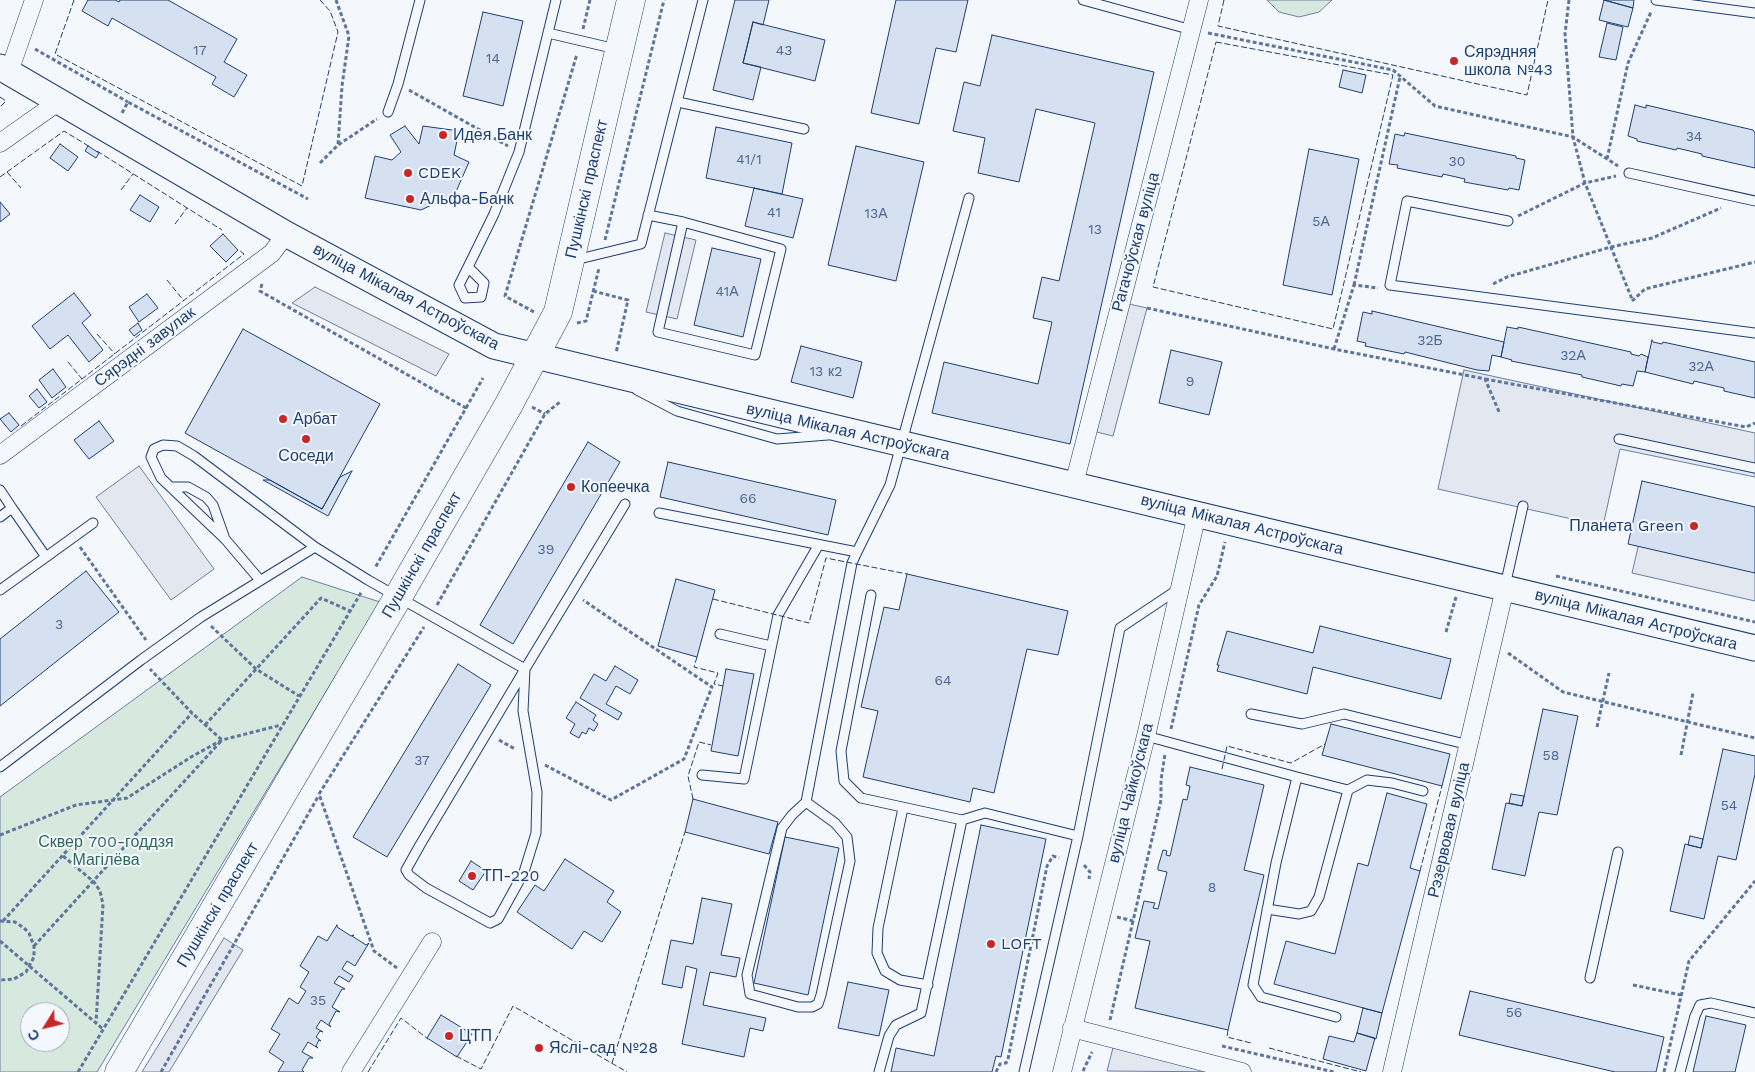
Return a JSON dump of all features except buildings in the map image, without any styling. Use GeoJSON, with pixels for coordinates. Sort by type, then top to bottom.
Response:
{"type":"FeatureCollection","features":[{"type":"Feature","properties":{"kind":"main road","name":"Пушкінскі праспект"},"geometry":{"type":"LineString","coordinates":[[119,1072],[398,597],[558,312],[631,0]]}},
{"type":"Feature","properties":{"kind":"main road","name":"вуліца Мікалая Астроўскага"},"geometry":{"type":"LineString","coordinates":[[5,69],[112,131],[279,243],[494,346],[608,375],[1074,484],[1755,648]]}},
{"type":"Feature","properties":{"kind":"street"},"geometry":{"type":"LineString","coordinates":[[5,69],[20,41],[34,0]]}},
{"type":"Feature","properties":{"kind":"street","name":"Рагачоўская вуліца"},"geometry":{"type":"LineString","coordinates":[[1074,484],[1193,30],[1199,0]]}},
{"type":"Feature","properties":{"kind":"street"},"geometry":{"type":"LineString","coordinates":[[0,142],[61,100]]}},
{"type":"Feature","properties":{"kind":"street","name":"Сярэдні завулак"},"geometry":{"type":"LineString","coordinates":[[0,455],[279,243]]}},
{"type":"Feature","properties":{"kind":"street","name":"вуліца Чайкоўскага"},"geometry":{"type":"LineString","coordinates":[[1062,1072],[1146,736],[1198,514]]}},
{"type":"Feature","properties":{"kind":"street","name":"Рэзервовая вуліца"},"geometry":{"type":"LineString","coordinates":[[1392,1072],[1494,643],[1505,588]]}},
{"type":"Feature","properties":{"kind":"street"},"geometry":{"type":"LineString","coordinates":[[351,1072],[432,942]]}},
{"type":"Feature","properties":{"kind":"street"},"geometry":{"type":"LineString","coordinates":[[1072,1028],[1242,1072]]}},
{"type":"Feature","properties":{"kind":"lane"},"geometry":{"type":"LineString","coordinates":[[388,112],[398,84],[420,0]]}},
{"type":"Feature","properties":{"kind":"lane"},"geometry":{"type":"LineString","coordinates":[[468,267],[494,214],[520,152],[556,0]]}},
{"type":"Feature","properties":{"kind":"lane"},"geometry":{"type":"LineString","coordinates":[[570,262],[642,244],[703,0]]}},
{"type":"Feature","properties":{"kind":"lane"},"geometry":{"type":"LineString","coordinates":[[1083,0],[1193,30]]}},
{"type":"Feature","properties":{"kind":"lane"},"geometry":{"type":"LineString","coordinates":[[1656,0],[1755,13]]}},
{"type":"Feature","properties":{"kind":"lane"},"geometry":{"type":"LineString","coordinates":[[548,33],[620,50]]}},
{"type":"Feature","properties":{"kind":"lane"},"geometry":{"type":"LineString","coordinates":[[678,102],[804,129]]}},
{"type":"Feature","properties":{"kind":"lane"},"geometry":{"type":"LineString","coordinates":[[1629,174],[1755,201]]}},
{"type":"Feature","properties":{"kind":"lane"},"geometry":{"type":"LineString","coordinates":[[806,802],[835,823],[847,837],[850,861],[818,1004],[812,1007],[798,1007],[750,994],[747,975],[782,828],[806,802],[852,563],[890,485],[969,198]]}},
{"type":"Feature","properties":{"kind":"lane"},"geometry":{"type":"LineString","coordinates":[[1508,221],[1407,201],[1390,285],[1755,333]]}},
{"type":"Feature","properties":{"kind":"lane"},"geometry":{"type":"LineString","coordinates":[[648,215],[683,222],[781,249],[755,356],[658,332],[683,222]]}},
{"type":"Feature","properties":{"kind":"lane"},"geometry":{"type":"LineString","coordinates":[[1619,439],[1755,468]]}},
{"type":"Feature","properties":{"kind":"lane"},"geometry":{"type":"LineString","coordinates":[[259,579],[225,539],[161,478],[151,457],[154,449],[164,445],[177,446],[194,456],[315,546],[368,580],[525,669]]}},
{"type":"Feature","properties":{"kind":"lane"},"geometry":{"type":"LineString","coordinates":[[171,487],[188,487],[206,497],[213,505],[225,539]]}},
{"type":"Feature","properties":{"kind":"lane"},"geometry":{"type":"LineString","coordinates":[[0,490],[46,557]]}},
{"type":"Feature","properties":{"kind":"lane"},"geometry":{"type":"LineString","coordinates":[[525,669],[523,711],[537,792],[536,833],[524,872],[498,919],[490,923],[426,888],[409,875],[406,870],[525,669],[625,504]]}},
{"type":"Feature","properties":{"kind":"lane"},"geometry":{"type":"LineString","coordinates":[[1505,588],[1523,506]]}},
{"type":"Feature","properties":{"kind":"lane"},"geometry":{"type":"LineString","coordinates":[[0,517],[12,508]]}},
{"type":"Feature","properties":{"kind":"lane"},"geometry":{"type":"LineString","coordinates":[[659,513],[818,546],[857,552]]}},
{"type":"Feature","properties":{"kind":"lane"},"geometry":{"type":"LineString","coordinates":[[0,590],[93,522]]}},
{"type":"Feature","properties":{"kind":"lane"},"geometry":{"type":"LineString","coordinates":[[0,767],[201,617],[259,579],[315,546]]}},
{"type":"Feature","properties":{"kind":"lane"},"geometry":{"type":"LineString","coordinates":[[702,775],[744,779],[778,615],[818,546]]}},
{"type":"Feature","properties":{"kind":"lane"},"geometry":{"type":"LineString","coordinates":[[1024,1072],[1078,836],[1120,628],[1180,587]]}},
{"type":"Feature","properties":{"kind":"lane"},"geometry":{"type":"LineString","coordinates":[[871,595],[840,751],[844,781],[861,798],[903,808],[962,820],[985,813],[1078,836]]}},
{"type":"Feature","properties":{"kind":"lane"},"geometry":{"type":"LineString","coordinates":[[720,634],[771,646]]}},
{"type":"Feature","properties":{"kind":"lane"},"geometry":{"type":"LineString","coordinates":[[1251,714],[1302,724],[1344,714],[1469,746]]}},
{"type":"Feature","properties":{"kind":"lane"},"geometry":{"type":"LineString","coordinates":[[1146,736],[1348,790],[1367,780],[1392,783],[1423,791]]}},
{"type":"Feature","properties":{"kind":"lane"},"geometry":{"type":"LineString","coordinates":[[1297,777],[1267,909],[1253,985],[1261,997],[1336,1017]]}},
{"type":"Feature","properties":{"kind":"lane"},"geometry":{"type":"LineString","coordinates":[[1267,909],[1299,914],[1311,911],[1319,897],[1348,790]]}},
{"type":"Feature","properties":{"kind":"lane"},"geometry":{"type":"LineString","coordinates":[[903,808],[878,928],[877,953],[885,970],[900,980],[928,985]]}},
{"type":"Feature","properties":{"kind":"lane"},"geometry":{"type":"LineString","coordinates":[[879,1072],[889,1036],[896,1025],[921,1013],[962,820]]}},
{"type":"Feature","properties":{"kind":"lane"},"geometry":{"type":"LineString","coordinates":[[1590,978],[1618,852]]}},
{"type":"Feature","properties":{"kind":"lane"},"geometry":{"type":"LineString","coordinates":[[1680,1072],[1695,1016],[1700,1005],[1711,1002],[1755,1013]]}},
{"type":"Feature","properties":{"kind":"path"},"geometry":{"type":"LineString","coordinates":[[534,312],[505,296],[581,41],[590,0]]}},
{"type":"Feature","properties":{"kind":"path"},"geometry":{"type":"LineString","coordinates":[[588,309],[664,0]]}},
{"type":"Feature","properties":{"kind":"path"},"geometry":{"type":"LineString","coordinates":[[1569,0],[1565,34],[1573,137],[1585,182],[1632,300],[1632,316]]}},
{"type":"Feature","properties":{"kind":"path"},"geometry":{"type":"LineString","coordinates":[[337,1],[349,36],[342,86],[338,145]]}},
{"type":"Feature","properties":{"kind":"path"},"geometry":{"type":"LineString","coordinates":[[1607,160],[1628,63],[1652,9]]}},
{"type":"Feature","properties":{"kind":"path"},"geometry":{"type":"LineString","coordinates":[[1193,30],[1392,70],[1435,106],[1573,137],[1629,174]]}},
{"type":"Feature","properties":{"kind":"path"},"geometry":{"type":"LineString","coordinates":[[20,41],[128,102],[308,199]]}},
{"type":"Feature","properties":{"kind":"path"},"geometry":{"type":"LineString","coordinates":[[1334,349],[1354,284],[1400,77]]}},
{"type":"Feature","properties":{"kind":"path"},"geometry":{"type":"LineString","coordinates":[[398,84],[520,152]]}},
{"type":"Feature","properties":{"kind":"path"},"geometry":{"type":"LineString","coordinates":[[112,131],[128,102]]}},
{"type":"Feature","properties":{"kind":"path"},"geometry":{"type":"LineString","coordinates":[[320,163],[338,145],[388,112]]}},
{"type":"Feature","properties":{"kind":"path"},"geometry":{"type":"LineString","coordinates":[[1508,221],[1585,182],[1629,174]]}},
{"type":"Feature","properties":{"kind":"path"},"geometry":{"type":"LineString","coordinates":[[1467,295],[1507,277],[1611,247],[1652,238],[1742,198]]}},
{"type":"Feature","properties":{"kind":"path"},"geometry":{"type":"LineString","coordinates":[[279,243],[260,291],[466,408]]}},
{"type":"Feature","properties":{"kind":"path"},"geometry":{"type":"LineString","coordinates":[[1632,300],[1645,289],[1755,262]]}},
{"type":"Feature","properties":{"kind":"path"},"geometry":{"type":"LineString","coordinates":[[1354,284],[1383,288],[1390,285]]}},
{"type":"Feature","properties":{"kind":"path"},"geometry":{"type":"LineString","coordinates":[[1147,308],[1334,349],[1485,379],[1746,427],[1755,423]]}},
{"type":"Feature","properties":{"kind":"path"},"geometry":{"type":"LineString","coordinates":[[78,1072],[350,611],[483,378]]}},
{"type":"Feature","properties":{"kind":"path"},"geometry":{"type":"LineString","coordinates":[[1485,379],[1500,414]]}},
{"type":"Feature","properties":{"kind":"path"},"geometry":{"type":"LineString","coordinates":[[161,1072],[319,794],[431,615],[545,414],[560,402]]}},
{"type":"Feature","properties":{"kind":"path"},"geometry":{"type":"LineString","coordinates":[[73,537],[153,651]]}},
{"type":"Feature","properties":{"kind":"path"},"geometry":{"type":"LineString","coordinates":[[487,734],[611,800],[684,759],[712,687],[572,593]]}},
{"type":"Feature","properties":{"kind":"path"},"geometry":{"type":"LineString","coordinates":[[205,725],[321,598],[350,611]]}},
{"type":"Feature","properties":{"kind":"path"},"geometry":{"type":"LineString","coordinates":[[201,617],[256,669],[299,696]]}},
{"type":"Feature","properties":{"kind":"path"},"geometry":{"type":"LineString","coordinates":[[1494,643],[1564,692],[1755,738]]}},
{"type":"Feature","properties":{"kind":"path"},"geometry":{"type":"LineString","coordinates":[[141,660],[192,713],[222,740]]}},
{"type":"Feature","properties":{"kind":"path"},"geometry":{"type":"LineString","coordinates":[[1597,727],[1609,673]]}},
{"type":"Feature","properties":{"kind":"path"},"geometry":{"type":"LineString","coordinates":[[1681,755],[1693,693]]}},
{"type":"Feature","properties":{"kind":"path"},"geometry":{"type":"LineString","coordinates":[[2,921],[115,800],[192,713]]}},
{"type":"Feature","properties":{"kind":"path"},"geometry":{"type":"LineString","coordinates":[[0,836],[76,804],[127,798],[173,768],[222,740],[281,725]]}},
{"type":"Feature","properties":{"kind":"path"},"geometry":{"type":"LineString","coordinates":[[34,946],[222,740]]}},
{"type":"Feature","properties":{"kind":"path"},"geometry":{"type":"LineString","coordinates":[[319,794],[374,952],[404,973]]}},
{"type":"Feature","properties":{"kind":"path"},"geometry":{"type":"LineString","coordinates":[[63,856],[94,882],[100,891],[102,904],[96,1023]]}},
{"type":"Feature","properties":{"kind":"path"},"geometry":{"type":"LineString","coordinates":[[1664,1072],[1689,961],[1755,881]]}},
{"type":"Feature","properties":{"kind":"path"},"geometry":{"type":"LineString","coordinates":[[0,980],[14,979],[26,972],[34,957],[34,946],[29,933],[15,922],[2,921]]}},
{"type":"Feature","properties":{"kind":"path"},"geometry":{"type":"LineString","coordinates":[[1083,1072],[1110,1020],[1133,921]]}},
{"type":"Feature","properties":{"kind":"path"},"geometry":{"type":"LineString","coordinates":[[0,941],[103,1029]]}},
{"type":"Feature","properties":{"kind":"path"},"geometry":{"type":"LineString","coordinates":[[1633,985],[1681,995]]}},
{"type":"Feature","properties":{"kind":"green space"},"geometry":{"type":"Polygon","coordinates":[[[1267,0],[1332,0],[1319,12],[1299,17],[1279,12],[1267,0]]]}},
{"type":"Feature","properties":{"kind":"green space","name":"Сквер 700-годдзя Магілёва"},"geometry":{"type":"Polygon","coordinates":[[[302,577],[380,602],[97,1072],[0,1072],[0,797],[302,577]]]}},
{"type":"Feature","properties":{"kind":"shaded area"},"geometry":{"type":"Polygon","coordinates":[[[665,233],[696,240],[677,319],[646,312],[665,233]]]}},
{"type":"Feature","properties":{"kind":"shaded area"},"geometry":{"type":"Polygon","coordinates":[[[315,287],[449,354],[436,376],[292,303],[315,287]]]}},
{"type":"Feature","properties":{"kind":"shaded area"},"geometry":{"type":"Polygon","coordinates":[[[1120,302],[1147,308],[1113,436],[1088,430],[1120,302]]]}},
{"type":"Feature","properties":{"kind":"shaded area"},"geometry":{"type":"Polygon","coordinates":[[[1464,370],[1755,433],[1755,477],[1620,449],[1603,526],[1438,489],[1464,370]]]}},
{"type":"Feature","properties":{"kind":"shaded area"},"geometry":{"type":"Polygon","coordinates":[[[139,466],[214,569],[171,600],[96,497],[139,466]]]}},
{"type":"Feature","properties":{"kind":"shaded area"},"geometry":{"type":"Polygon","coordinates":[[[1639,543],[1755,569],[1755,601],[1632,573],[1639,543]]]}},
{"type":"Feature","properties":{"kind":"shaded area"},"geometry":{"type":"Polygon","coordinates":[[[224,938],[243,950],[169,1072],[142,1072],[224,938]]]}},
{"type":"Feature","properties":{"kind":"shaded area"},"geometry":{"type":"Polygon","coordinates":[[[1115,1040],[1234,1072],[1107,1071],[1115,1040]]]}},
{"type":"Feature","properties":{"kind":"fence"},"geometry":{"type":"LineString","coordinates":[[74,0],[55,54],[302,186],[338,32],[330,11],[320,0]]}},
{"type":"Feature","properties":{"kind":"fence"},"geometry":{"type":"LineString","coordinates":[[1224,0],[1218,26],[1527,95],[1548,0]]}},
{"type":"Feature","properties":{"kind":"fence"},"geometry":{"type":"LineString","coordinates":[[1216,42],[1393,75],[1333,329],[1153,287],[1216,42]]}},
{"type":"Feature","properties":{"kind":"fence"},"geometry":{"type":"LineString","coordinates":[[0,97],[6,101],[0,107]]}},
{"type":"Feature","properties":{"kind":"fence"},"geometry":{"type":"LineString","coordinates":[[0,177],[64,131],[90,147]]}},
{"type":"Feature","properties":{"kind":"fence"},"geometry":{"type":"LineString","coordinates":[[97,151],[222,230]]}},
{"type":"Feature","properties":{"kind":"fence"},"geometry":{"type":"LineString","coordinates":[[7,172],[21,188]]}},
{"type":"Feature","properties":{"kind":"fence"},"geometry":{"type":"LineString","coordinates":[[121,190],[133,174]]}},
{"type":"Feature","properties":{"kind":"fence"},"geometry":{"type":"LineString","coordinates":[[175,224],[187,208]]}},
{"type":"Feature","properties":{"kind":"fence"},"geometry":{"type":"LineString","coordinates":[[21,426],[244,254],[239,250]]}},
{"type":"Feature","properties":{"kind":"fence"},"geometry":{"type":"LineString","coordinates":[[167,280],[184,301]]}},
{"type":"Feature","properties":{"kind":"fence"},"geometry":{"type":"LineString","coordinates":[[97,334],[115,354]]}},
{"type":"Feature","properties":{"kind":"fence"},"geometry":{"type":"LineString","coordinates":[[68,362],[82,379]]}},
{"type":"Feature","properties":{"kind":"fence"},"geometry":{"type":"LineString","coordinates":[[713,599],[809,623],[826,558],[907,574]]}},
{"type":"Feature","properties":{"kind":"fence"},"geometry":{"type":"LineString","coordinates":[[697,657],[694,667],[718,673],[714,684],[723,686]]}},
{"type":"Feature","properties":{"kind":"fence"},"geometry":{"type":"LineString","coordinates":[[693,799],[688,776],[699,742],[711,745]]}},
{"type":"Feature","properties":{"kind":"fence"},"geometry":{"type":"LineString","coordinates":[[1222,769],[1227,746],[1291,763],[1325,744]]}},
{"type":"Feature","properties":{"kind":"fence"},"geometry":{"type":"LineString","coordinates":[[1420,871],[1442,786]]}},
{"type":"Feature","properties":{"kind":"fence"},"geometry":{"type":"LineString","coordinates":[[612,1063],[685,832]]}},
{"type":"Feature","properties":{"kind":"fence"},"geometry":{"type":"LineString","coordinates":[[456,1056],[481,1069],[513,1006],[627,1072]]}},
{"type":"Feature","properties":{"kind":"fence"},"geometry":{"type":"LineString","coordinates":[[368,1072],[401,1018],[428,1039]]}},
{"type":"Feature","properties":{"kind":"fence"},"geometry":{"type":"LineString","coordinates":[[1228,1030],[1227,1037],[1251,1043]]}},
{"type":"Feature","properties":{"kind":"fence"},"geometry":{"type":"LineString","coordinates":[[1269,1048],[1361,1072]]}},
{"type":"Feature","properties":{"kind":"place","name":"Сярэдняя школа №43"},"geometry":{"type":"Point","coordinates":[1454,61]}},
{"type":"Feature","properties":{"kind":"place","name":"Идея Банк"},"geometry":{"type":"Point","coordinates":[443,135]}},
{"type":"Feature","properties":{"kind":"place","name":"CDEK"},"geometry":{"type":"Point","coordinates":[408,173]}},
{"type":"Feature","properties":{"kind":"place","name":"Альфа-Банк"},"geometry":{"type":"Point","coordinates":[410,199]}},
{"type":"Feature","properties":{"kind":"place","name":"Арбат"},"geometry":{"type":"Point","coordinates":[283,419]}},
{"type":"Feature","properties":{"kind":"place","name":"Соседи"},"geometry":{"type":"Point","coordinates":[306,439]}},
{"type":"Feature","properties":{"kind":"place","name":"Копеечка"},"geometry":{"type":"Point","coordinates":[571,487]}},
{"type":"Feature","properties":{"kind":"place","name":"Планета Green"},"geometry":{"type":"Point","coordinates":[1694,526]}},
{"type":"Feature","properties":{"kind":"place","name":"ТП-220"},"geometry":{"type":"Point","coordinates":[472,876]}},
{"type":"Feature","properties":{"kind":"place","name":"LOFT"},"geometry":{"type":"Point","coordinates":[991,944]}},
{"type":"Feature","properties":{"kind":"place","name":"ЦТП"},"geometry":{"type":"Point","coordinates":[449,1036]}},
{"type":"Feature","properties":{"kind":"place","name":"Яслі-сад №28"},"geometry":{"type":"Point","coordinates":[539,1048]}}]}
